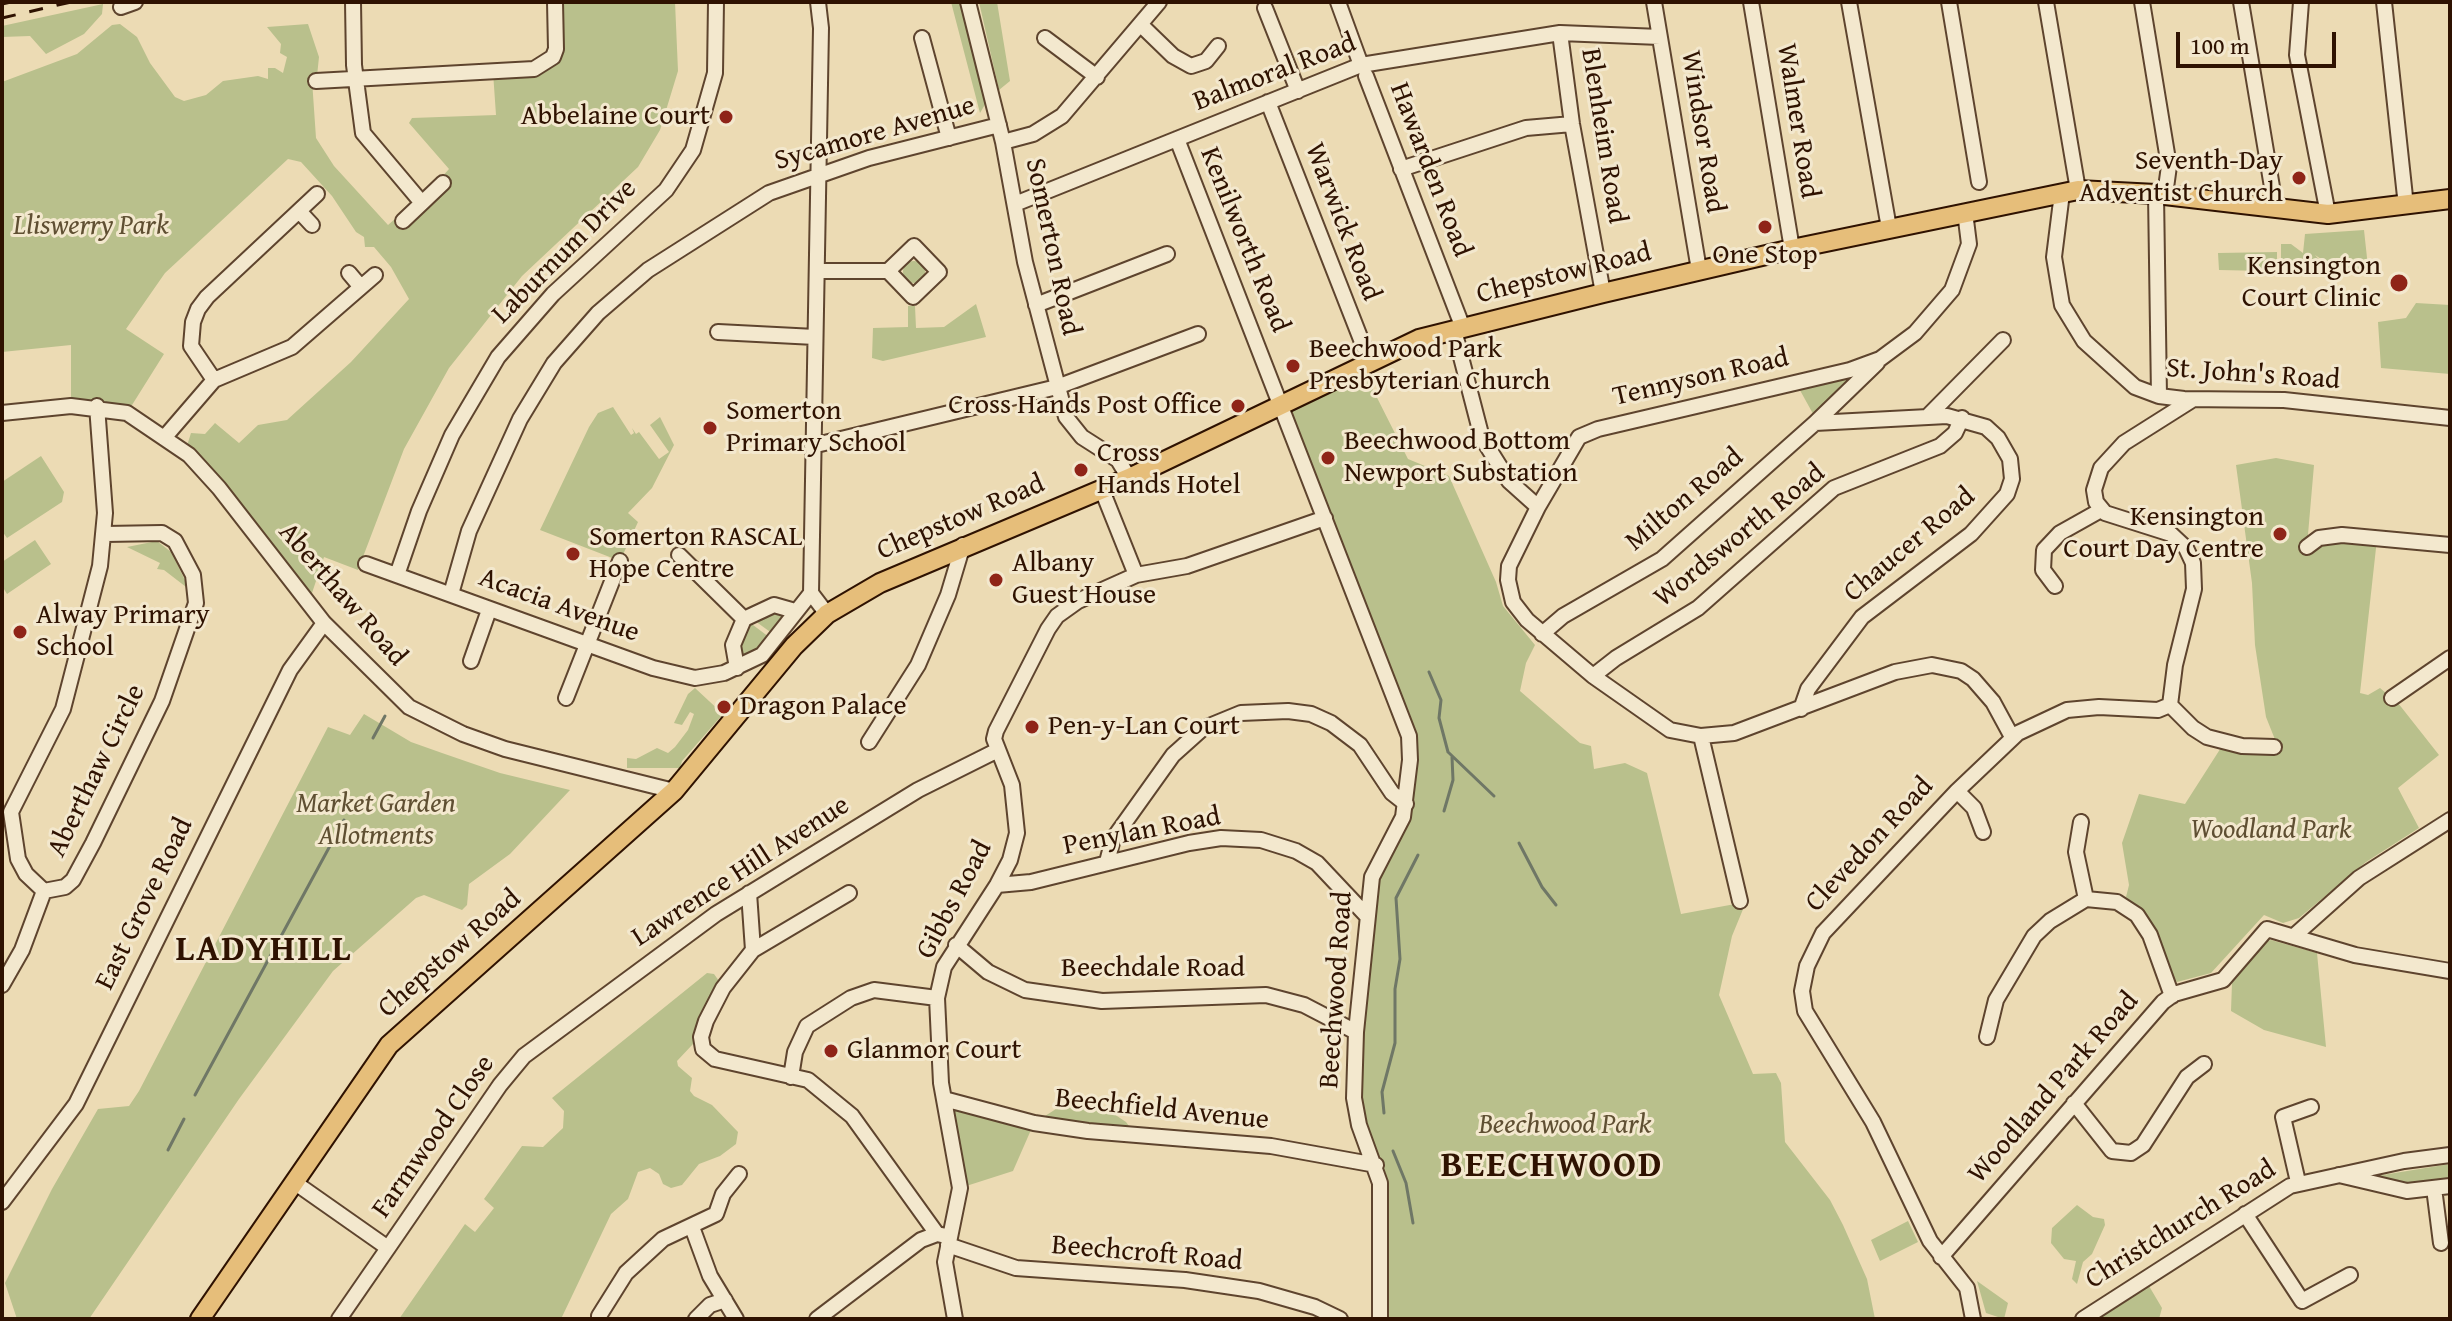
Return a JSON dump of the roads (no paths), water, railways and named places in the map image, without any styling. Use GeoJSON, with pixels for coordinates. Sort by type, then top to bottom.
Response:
{"type":"FeatureCollection","features":[{"type":"Feature","properties":{"kind":"main road","name":"Chepstow Road"},"geometry":{"type":"LineString","coordinates":[[200,1319],[389,1045],[674,791],[794,646],[827,614],[880,583],[963,545],[1129,478],[1369,360],[1419,339],[1603,293],[1889,228],[2070,192],[2161,195],[2328,214],[2450,199]]}},
{"type":"Feature","properties":{"kind":"street"},"geometry":{"type":"LineString","coordinates":[[353,2],[363,133],[422,203]]}},
{"type":"Feature","properties":{"kind":"street"},"geometry":{"type":"LineString","coordinates":[[316,81],[534,69],[553,57],[556,49],[555,2]]}},
{"type":"Feature","properties":{"kind":"street","name":"Laburnum Drive"},"geometry":{"type":"LineString","coordinates":[[397,575],[419,511],[452,435],[498,357],[553,294],[666,190],[693,150],[715,73],[716,2]]}},
{"type":"Feature","properties":{"kind":"street"},"geometry":{"type":"LineString","coordinates":[[818,2],[821,28],[811,593],[827,614]]}},
{"type":"Feature","properties":{"kind":"street","name":"Somerton Road"},"geometry":{"type":"LineString","coordinates":[[968,2],[1003,142],[1036,305],[1066,417],[1082,437],[1118,460],[1129,478]]}},
{"type":"Feature","properties":{"kind":"street"},"geometry":{"type":"LineString","coordinates":[[1003,142],[1033,134],[1062,116],[1159,2]]}},
{"type":"Feature","properties":{"kind":"street","name":"Hawarden Road"},"geometry":{"type":"LineString","coordinates":[[1338,2],[1458,329],[1482,438],[1509,481],[1538,507]]}},
{"type":"Feature","properties":{"kind":"street","name":"Windsor Road"},"geometry":{"type":"LineString","coordinates":[[1654,2],[1699,270]]}},
{"type":"Feature","properties":{"kind":"street","name":"Walmer Road"},"geometry":{"type":"LineString","coordinates":[[1751,2],[1792,249]]}},
{"type":"Feature","properties":{"kind":"street"},"geometry":{"type":"LineString","coordinates":[[1849,2],[1889,228]]}},
{"type":"Feature","properties":{"kind":"street"},"geometry":{"type":"LineString","coordinates":[[1949,2],[1979,182]]}},
{"type":"Feature","properties":{"kind":"street","name":"St. John's Road"},"geometry":{"type":"LineString","coordinates":[[2046,2],[2070,192],[2054,268],[2066,316],[2084,341],[2121,377],[2159,396],[2193,400],[2284,400],[2450,418]]}},
{"type":"Feature","properties":{"kind":"street"},"geometry":{"type":"LineString","coordinates":[[2142,2],[2170,180],[2161,195],[2159,396]]}},
{"type":"Feature","properties":{"kind":"street"},"geometry":{"type":"LineString","coordinates":[[2241,2],[2272,187]]}},
{"type":"Feature","properties":{"kind":"street"},"geometry":{"type":"LineString","coordinates":[[2301,2],[2297,55],[2328,214]]}},
{"type":"Feature","properties":{"kind":"street"},"geometry":{"type":"LineString","coordinates":[[2384,2],[2406,206]]}},
{"type":"Feature","properties":{"kind":"street"},"geometry":{"type":"LineString","coordinates":[[1265,8],[1298,91]]}},
{"type":"Feature","properties":{"kind":"street"},"geometry":{"type":"LineString","coordinates":[[1141,25],[1173,56],[1191,66],[1206,61],[1218,46]]}},
{"type":"Feature","properties":{"kind":"street","name":"Balmoral Road"},"geometry":{"type":"LineString","coordinates":[[1015,204],[1268,102],[1364,71],[1560,33],[1660,37]]}},
{"type":"Feature","properties":{"kind":"street","name":"Blenheim Road"},"geometry":{"type":"LineString","coordinates":[[1560,33],[1572,124],[1603,293]]}},
{"type":"Feature","properties":{"kind":"street"},"geometry":{"type":"LineString","coordinates":[[922,38],[949,138]]}},
{"type":"Feature","properties":{"kind":"street"},"geometry":{"type":"LineString","coordinates":[[1045,38],[1097,77]]}},
{"type":"Feature","properties":{"kind":"street","name":"Warwick Road"},"geometry":{"type":"LineString","coordinates":[[1268,102],[1320,244],[1369,360]]}},
{"type":"Feature","properties":{"kind":"street"},"geometry":{"type":"LineString","coordinates":[[1401,169],[1526,128],[1572,124]]}},
{"type":"Feature","properties":{"kind":"street","name":"Sycamore Avenue"},"geometry":{"type":"LineString","coordinates":[[451,594],[469,531],[493,475],[520,419],[554,363],[598,313],[648,270],[769,193],[817,175],[999,125]]}},
{"type":"Feature","properties":{"kind":"street","name":"Kenilworth Road"},"geometry":{"type":"LineString","coordinates":[[1177,139],[1282,404]]}},
{"type":"Feature","properties":{"kind":"street"},"geometry":{"type":"LineString","coordinates":[[403,221],[443,183]]}},
{"type":"Feature","properties":{"kind":"street"},"geometry":{"type":"LineString","coordinates":[[214,380],[191,346],[193,322],[198,309],[317,194]]}},
{"type":"Feature","properties":{"kind":"street"},"geometry":{"type":"LineString","coordinates":[[299,211],[312,225]]}},
{"type":"Feature","properties":{"kind":"street","name":"Tennyson Road"},"geometry":{"type":"LineString","coordinates":[[1701,736],[1658,724],[1593,676],[1515,607],[1508,580],[1509,566],[1538,507],[1569,449],[1586,433],[1850,370],[1880,359],[1915,333],[1952,290],[1969,244],[1965,212]]}},
{"type":"Feature","properties":{"kind":"street"},"geometry":{"type":"LineString","coordinates":[[1036,305],[1167,254]]}},
{"type":"Feature","properties":{"kind":"street"},"geometry":{"type":"LineString","coordinates":[[817,271],[888,271]]}},
{"type":"Feature","properties":{"kind":"street"},"geometry":{"type":"LineString","coordinates":[[349,273],[360,286]]}},
{"type":"Feature","properties":{"kind":"street"},"geometry":{"type":"LineString","coordinates":[[164,438],[214,380],[292,347],[375,275]]}},
{"type":"Feature","properties":{"kind":"street"},"geometry":{"type":"LineString","coordinates":[[718,332],[815,337]]}},
{"type":"Feature","properties":{"kind":"street"},"geometry":{"type":"LineString","coordinates":[[812,446],[1057,387],[1198,334]]}},
{"type":"Feature","properties":{"kind":"street"},"geometry":{"type":"LineString","coordinates":[[1815,423],[1929,415],[2003,340]]}},
{"type":"Feature","properties":{"kind":"street","name":"Milton Road"},"geometry":{"type":"LineString","coordinates":[[1542,634],[1563,616],[1662,559],[1815,423],[1880,359]]}},
{"type":"Feature","properties":{"kind":"street"},"geometry":{"type":"LineString","coordinates":[[2101,510],[2094,490],[2107,461],[2133,436],[2193,400]]}},
{"type":"Feature","properties":{"kind":"street","name":"Beechwood Road"},"geometry":{"type":"LineString","coordinates":[[1282,404],[1409,736],[1406,804],[1398,829],[1372,877],[1356,1032],[1354,1098],[1359,1125],[1380,1183],[1380,1319]]}},
{"type":"Feature","properties":{"kind":"street","name":"Aberthaw Road"},"geometry":{"type":"LineString","coordinates":[[2,413],[44,406],[97,406],[127,413],[189,455],[219,488],[324,623],[409,707],[463,734],[505,749],[674,791]]}},
{"type":"Feature","properties":{"kind":"street","name":"Aberthaw Circle"},"geometry":{"type":"LineString","coordinates":[[97,406],[106,534],[63,709],[11,812],[18,859],[35,885],[44,891],[65,887],[73,880],[93,843],[162,701],[196,603],[193,575],[175,541],[162,533],[106,534]]}},
{"type":"Feature","properties":{"kind":"street","name":"Chaucer Road"},"geometry":{"type":"LineString","coordinates":[[1801,709],[1808,689],[1862,617],[1971,534],[2007,494],[2012,472],[2003,445],[1986,427],[1962,418],[1929,415]]}},
{"type":"Feature","properties":{"kind":"street","name":"Wordsworth Road"},"geometry":{"type":"LineString","coordinates":[[1593,676],[1616,658],[1698,608],[1834,488],[1940,446],[1955,433],[1962,418]]}},
{"type":"Feature","properties":{"kind":"street"},"geometry":{"type":"LineString","coordinates":[[1102,490],[1136,575]]}},
{"type":"Feature","properties":{"kind":"street"},"geometry":{"type":"LineString","coordinates":[[2055,586],[2043,570],[2044,550],[2060,533],[2101,510],[2164,531],[2182,543],[2191,558],[2194,589],[2175,665],[2170,705],[2207,737],[2242,746],[2274,747]]}},
{"type":"Feature","properties":{"kind":"street"},"geometry":{"type":"LineString","coordinates":[[998,750],[996,731],[1014,701],[1041,639],[1057,616],[1102,588],[1136,575],[1187,566],[1325,518]]}},
{"type":"Feature","properties":{"kind":"street"},"geometry":{"type":"LineString","coordinates":[[2307,547],[2319,538],[2342,535],[2450,545]]}},
{"type":"Feature","properties":{"kind":"street"},"geometry":{"type":"LineString","coordinates":[[869,742],[918,665],[948,595],[963,545]]}},
{"type":"Feature","properties":{"kind":"street"},"geometry":{"type":"LineString","coordinates":[[679,555],[744,619]]}},
{"type":"Feature","properties":{"kind":"street"},"geometry":{"type":"LineString","coordinates":[[566,698],[620,561]]}},
{"type":"Feature","properties":{"kind":"street","name":"Acacia Avenue"},"geometry":{"type":"LineString","coordinates":[[366,564],[653,668],[695,678],[737,668],[771,647],[811,593]]}},
{"type":"Feature","properties":{"kind":"street"},"geometry":{"type":"LineString","coordinates":[[737,668],[733,645],[744,619],[774,605],[795,611]]}},
{"type":"Feature","properties":{"kind":"street"},"geometry":{"type":"LineString","coordinates":[[471,661],[489,610]]}},
{"type":"Feature","properties":{"kind":"street","name":"East Grove Road"},"geometry":{"type":"LineString","coordinates":[[2,1202],[76,1104],[290,670],[324,623]]}},
{"type":"Feature","properties":{"kind":"street"},"geometry":{"type":"LineString","coordinates":[[2392,698],[2450,658]]}},
{"type":"Feature","properties":{"kind":"street"},"geometry":{"type":"LineString","coordinates":[[1740,901],[1701,736],[1743,730],[1906,669],[1942,666],[1961,671],[1983,689],[2012,737]]}},
{"type":"Feature","properties":{"kind":"street","name":"Clevedon Road"},"geometry":{"type":"LineString","coordinates":[[1973,1319],[1970,1294],[1941,1257],[1922,1225],[1873,1122],[1807,1015],[1802,996],[1807,966],[1823,933],[2012,737],[2035,723],[2067,710],[2099,707],[2158,710],[2170,705]]}},
{"type":"Feature","properties":{"kind":"street"},"geometry":{"type":"LineString","coordinates":[[1107,862],[1113,839],[1173,755],[1202,729],[1241,713],[1288,711],[1311,714],[1331,723],[1360,745],[1392,793],[1406,804]]}},
{"type":"Feature","properties":{"kind":"street","name":"Gibbs Road"},"geometry":{"type":"LineString","coordinates":[[955,1319],[946,1281],[945,1239],[960,1188],[944,1099],[937,998],[944,967],[997,885],[1010,860],[1017,833],[1012,785],[998,750]]}},
{"type":"Feature","properties":{"kind":"street","name":"Lawrence Hill Avenue"},"geometry":{"type":"LineString","coordinates":[[524,1056],[716,914],[918,790],[998,750]]}},
{"type":"Feature","properties":{"kind":"street"},"geometry":{"type":"LineString","coordinates":[[1957,791],[1975,810],[1983,832]]}},
{"type":"Feature","properties":{"kind":"street"},"geometry":{"type":"LineString","coordinates":[[2294,936],[2359,878],[2450,820]]}},
{"type":"Feature","properties":{"kind":"street"},"geometry":{"type":"LineString","coordinates":[[2081,822],[2076,852],[2086,899]]}},
{"type":"Feature","properties":{"kind":"street","name":"Penylan Road"},"geometry":{"type":"LineString","coordinates":[[997,885],[1031,882],[1199,841],[1261,840],[1306,855],[1343,887],[1366,915]]}},
{"type":"Feature","properties":{"kind":"street"},"geometry":{"type":"LineString","coordinates":[[2,985],[22,950],[44,891]]}},
{"type":"Feature","properties":{"kind":"street"},"geometry":{"type":"LineString","coordinates":[[749,893],[753,950]]}},
{"type":"Feature","properties":{"kind":"street"},"geometry":{"type":"LineString","coordinates":[[849,893],[753,950],[723,988],[706,1021],[701,1037],[705,1052],[715,1059],[808,1080],[852,1116],[945,1239]]}},
{"type":"Feature","properties":{"kind":"street"},"geometry":{"type":"LineString","coordinates":[[1987,1037],[1996,1000],[2034,936],[2057,916],[2086,899],[2117,902],[2137,915],[2150,935],[2172,996]]}},
{"type":"Feature","properties":{"kind":"street","name":"Woodland Park Road"},"geometry":{"type":"LineString","coordinates":[[1941,1257],[2074,1103],[2172,996],[2223,980],[2268,928],[2294,936]]}},
{"type":"Feature","properties":{"kind":"street"},"geometry":{"type":"LineString","coordinates":[[2294,936],[2355,955],[2450,971]]}},
{"type":"Feature","properties":{"kind":"street","name":"Beechdale Road"},"geometry":{"type":"LineString","coordinates":[[956,945],[988,972],[1025,990],[1102,1001],[1266,995],[1304,1005],[1356,1032]]}},
{"type":"Feature","properties":{"kind":"street"},"geometry":{"type":"LineString","coordinates":[[791,1077],[795,1052],[807,1026],[851,998],[874,990],[937,998]]}},
{"type":"Feature","properties":{"kind":"street","name":"Farmwood Close"},"geometry":{"type":"LineString","coordinates":[[339,1319],[500,1085],[524,1056]]}},
{"type":"Feature","properties":{"kind":"street"},"geometry":{"type":"LineString","coordinates":[[2074,1103],[2112,1151],[2131,1153],[2143,1145],[2186,1078],[2204,1064]]}},
{"type":"Feature","properties":{"kind":"street","name":"Beechfield Avenue"},"geometry":{"type":"LineString","coordinates":[[944,1099],[1034,1123],[1088,1131],[1271,1146],[1376,1165]]}},
{"type":"Feature","properties":{"kind":"street"},"geometry":{"type":"LineString","coordinates":[[2298,1182],[2283,1117],[2311,1107]]}},
{"type":"Feature","properties":{"kind":"street","name":"Christchurch Road"},"geometry":{"type":"LineString","coordinates":[[2083,1319],[2298,1182],[2450,1155]]}},
{"type":"Feature","properties":{"kind":"street"},"geometry":{"type":"LineString","coordinates":[[599,1316],[626,1273],[663,1239],[716,1214],[723,1194],[739,1174]]}},
{"type":"Feature","properties":{"kind":"street"},"geometry":{"type":"LineString","coordinates":[[2335,1174],[2407,1191],[2450,1186]]}},
{"type":"Feature","properties":{"kind":"street","name":"Farmwood Close"},"geometry":{"type":"LineString","coordinates":[[294,1182],[388,1248]]}},
{"type":"Feature","properties":{"kind":"street"},"geometry":{"type":"LineString","coordinates":[[2434,1188],[2441,1243]]}},
{"type":"Feature","properties":{"kind":"street"},"geometry":{"type":"LineString","coordinates":[[2245,1214],[2302,1301],[2350,1275]]}},
{"type":"Feature","properties":{"kind":"street"},"geometry":{"type":"LineString","coordinates":[[692,1227],[710,1276],[736,1319]]}},
{"type":"Feature","properties":{"kind":"street"},"geometry":{"type":"LineString","coordinates":[[817,1319],[921,1240],[945,1239]]}},
{"type":"Feature","properties":{"kind":"street","name":"Beechcroft Road"},"geometry":{"type":"LineString","coordinates":[[945,1239],[1016,1268],[1185,1280],[1259,1291],[1315,1307],[1340,1319]]}},
{"type":"Feature","properties":{"kind":"street"},"geometry":{"type":"LineString","coordinates":[[696,1319],[710,1305],[725,1300]]}},
{"type":"Feature","properties":{"kind":"waterway"},"geometry":{"type":"LineString","coordinates":[[1429,672],[1441,700],[1439,718],[1448,752],[1494,796]]}},
{"type":"Feature","properties":{"kind":"waterway"},"geometry":{"type":"LineString","coordinates":[[373,738],[385,716]]}},
{"type":"Feature","properties":{"kind":"waterway"},"geometry":{"type":"LineString","coordinates":[[1444,811],[1453,780],[1452,757]]}},
{"type":"Feature","properties":{"kind":"waterway"},"geometry":{"type":"LineString","coordinates":[[195,1095],[344,820]]}},
{"type":"Feature","properties":{"kind":"waterway"},"geometry":{"type":"LineString","coordinates":[[1519,843],[1542,887],[1556,905]]}},
{"type":"Feature","properties":{"kind":"waterway"},"geometry":{"type":"LineString","coordinates":[[1384,1113],[1382,1092],[1395,1043],[1395,989],[1400,959],[1396,898],[1418,855]]}},
{"type":"Feature","properties":{"kind":"waterway"},"geometry":{"type":"LineString","coordinates":[[168,1150],[184,1119]]}},
{"type":"Feature","properties":{"kind":"waterway"},"geometry":{"type":"LineString","coordinates":[[1393,1151],[1406,1183],[1413,1223]]}},
{"type":"Feature","properties":{"kind":"railway"},"geometry":{"type":"LineString","coordinates":[[2,4],[11,2]]}},
{"type":"Feature","properties":{"kind":"railway"},"geometry":{"type":"LineString","coordinates":[[2,18],[71,2]]}},
{"type":"Feature","properties":{"kind":"place","name":"Abbelaine Court"},"geometry":{"type":"Point","coordinates":[726,117]}},
{"type":"Feature","properties":{"kind":"place","name":"Seventh-Day Adventist Church"},"geometry":{"type":"Point","coordinates":[2299,178]}},
{"type":"Feature","properties":{"kind":"place","name":"One Stop"},"geometry":{"type":"Point","coordinates":[1765,227]}},
{"type":"Feature","properties":{"kind":"place","name":"Kensington Court Clinic"},"geometry":{"type":"Point","coordinates":[2399,283]}},
{"type":"Feature","properties":{"kind":"place","name":"Beechwood Park Presbyterian Church"},"geometry":{"type":"Point","coordinates":[1293,366]}},
{"type":"Feature","properties":{"kind":"place","name":"Cross Hands Post Office"},"geometry":{"type":"Point","coordinates":[1238,406]}},
{"type":"Feature","properties":{"kind":"place","name":"Somerton Primary School"},"geometry":{"type":"Point","coordinates":[710,428]}},
{"type":"Feature","properties":{"kind":"place","name":"Beechwood Bottom Newport Substation"},"geometry":{"type":"Point","coordinates":[1328,458]}},
{"type":"Feature","properties":{"kind":"place","name":"Cross Hands Hotel"},"geometry":{"type":"Point","coordinates":[1081,470]}},
{"type":"Feature","properties":{"kind":"place","name":"Kensington Court Day Centre"},"geometry":{"type":"Point","coordinates":[2280,534]}},
{"type":"Feature","properties":{"kind":"place","name":"Somerton RASCAL Hope Centre"},"geometry":{"type":"Point","coordinates":[573,554]}},
{"type":"Feature","properties":{"kind":"place","name":"Albany Guest House"},"geometry":{"type":"Point","coordinates":[996,580]}},
{"type":"Feature","properties":{"kind":"place","name":"Alway Primary School"},"geometry":{"type":"Point","coordinates":[20,632]}},
{"type":"Feature","properties":{"kind":"place","name":"Dragon Palace"},"geometry":{"type":"Point","coordinates":[724,707]}},
{"type":"Feature","properties":{"kind":"place","name":"Pen-y-Lan Court"},"geometry":{"type":"Point","coordinates":[1032,727]}},
{"type":"Feature","properties":{"kind":"place","name":"Glanmor Court"},"geometry":{"type":"Point","coordinates":[831,1051]}},
{"type":"Feature","properties":{"kind":"district","name":"LADYHILL"},"geometry":{"type":"Point","coordinates":[264,951]}},
{"type":"Feature","properties":{"kind":"district","name":"BEECHWOOD"},"geometry":{"type":"Point","coordinates":[1552,1167]}},
{"type":"Feature","properties":{"kind":"park label","name":"Lliswerry Park"},"geometry":{"type":"Point","coordinates":[91,227]}},
{"type":"Feature","properties":{"kind":"park label","name":"Market Garden Allotments"},"geometry":{"type":"Point","coordinates":[376,821]}},
{"type":"Feature","properties":{"kind":"park label","name":"Woodland Park"},"geometry":{"type":"Point","coordinates":[2271,831]}},
{"type":"Feature","properties":{"kind":"park label","name":"Beechwood Park"},"geometry":{"type":"Point","coordinates":[1565,1126]}}]}
